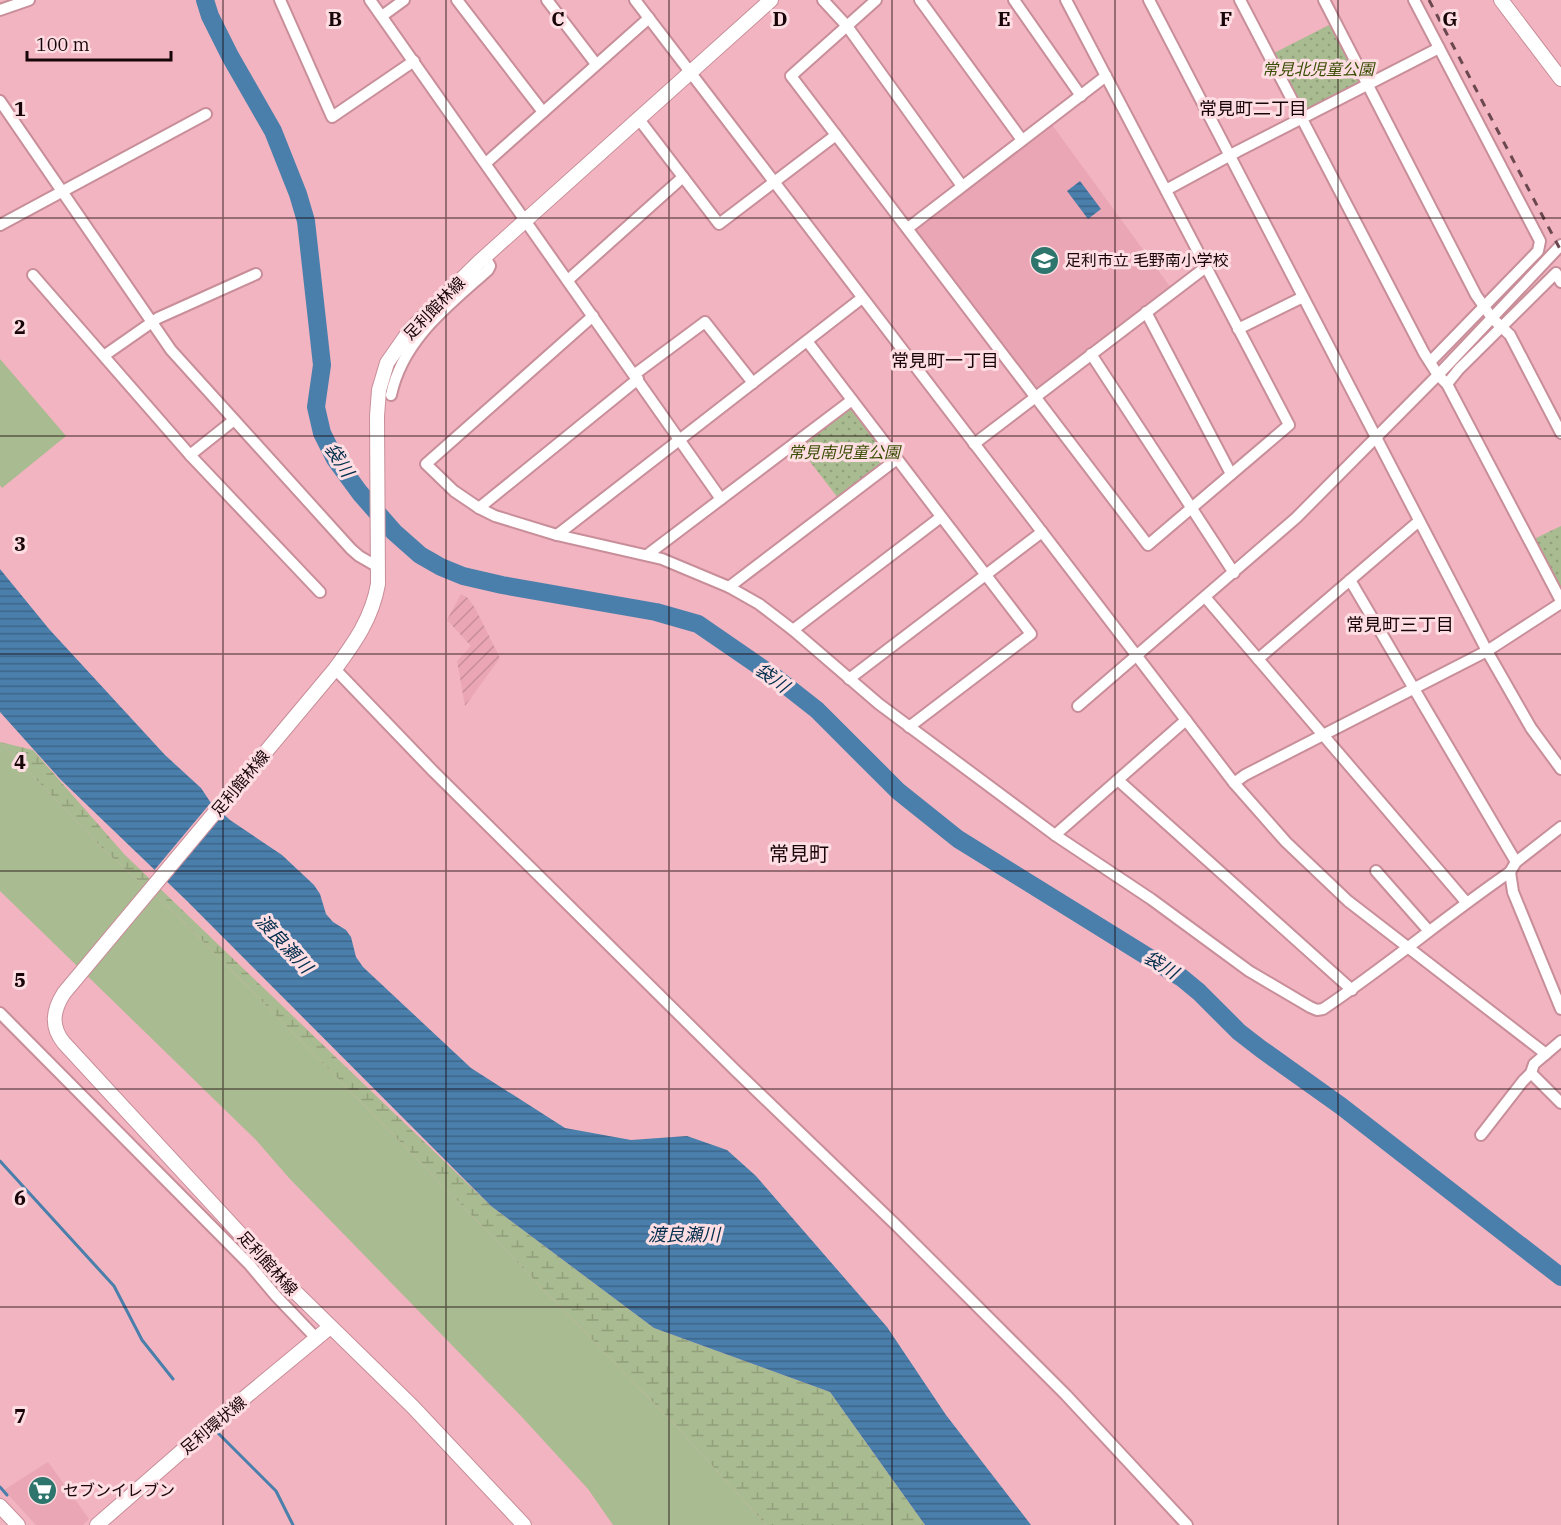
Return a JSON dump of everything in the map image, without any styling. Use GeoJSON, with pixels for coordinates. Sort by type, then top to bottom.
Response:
{"type":"FeatureCollection","features":[{"type":"Feature","properties":{"kind":"main road","name":"足利館林線"},"geometry":{"type":"LineString","coordinates":[[524,1525],[413,1407],[279,1276],[59,1037],[54,1023],[57,1005],[72,984],[332,673],[367,621],[376,594],[378,565],[377,416],[383,376],[387,363],[399,343],[485,257],[771,0]]}},
{"type":"Feature","properties":{"kind":"main road"},"geometry":{"type":"LineString","coordinates":[[1501,0],[1561,79]]}},
{"type":"Feature","properties":{"kind":"main road","name":"足利環状線"},"geometry":{"type":"LineString","coordinates":[[97,1525],[214,1423],[330,1327]]}},
{"type":"Feature","properties":{"kind":"main road"},"geometry":{"type":"LineString","coordinates":[[0,1506],[18,1525]]}},
{"type":"Feature","properties":{"kind":"street"},"geometry":{"type":"LineString","coordinates":[[0,10],[29,0]]}},
{"type":"Feature","properties":{"kind":"street"},"geometry":{"type":"LineString","coordinates":[[280,0],[332,117],[414,61]]}},
{"type":"Feature","properties":{"kind":"street"},"geometry":{"type":"LineString","coordinates":[[370,0],[721,499]]}},
{"type":"Feature","properties":{"kind":"street"},"geometry":{"type":"LineString","coordinates":[[382,16],[404,0]]}},
{"type":"Feature","properties":{"kind":"street"},"geometry":{"type":"LineString","coordinates":[[457,0],[543,112]]}},
{"type":"Feature","properties":{"kind":"street"},"geometry":{"type":"LineString","coordinates":[[548,0],[597,64]]}},
{"type":"Feature","properties":{"kind":"street"},"geometry":{"type":"LineString","coordinates":[[635,0],[1234,783],[1286,842],[1348,901],[1546,1054]]}},
{"type":"Feature","properties":{"kind":"street"},"geometry":{"type":"LineString","coordinates":[[823,0],[847,26],[962,186]]}},
{"type":"Feature","properties":{"kind":"street"},"geometry":{"type":"LineString","coordinates":[[876,0],[792,76],[1148,545],[1289,425],[1066,0]]}},
{"type":"Feature","properties":{"kind":"street"},"geometry":{"type":"LineString","coordinates":[[920,0],[1022,140]]}},
{"type":"Feature","properties":{"kind":"street"},"geometry":{"type":"LineString","coordinates":[[1014,0],[1081,96]]}},
{"type":"Feature","properties":{"kind":"street"},"geometry":{"type":"LineString","coordinates":[[1149,0],[1487,651],[1531,728],[1561,769]]}},
{"type":"Feature","properties":{"kind":"street"},"geometry":{"type":"LineString","coordinates":[[1234,783],[1245,775],[1487,651],[1561,602],[1447,384],[1430,363],[1240,0]]}},
{"type":"Feature","properties":{"kind":"street"},"geometry":{"type":"LineString","coordinates":[[1324,0],[1484,307],[1510,335],[1561,433]]}},
{"type":"Feature","properties":{"kind":"street"},"geometry":{"type":"LineString","coordinates":[[1414,0],[1540,241],[1538,251],[1430,363]]}},
{"type":"Feature","properties":{"kind":"street"},"geometry":{"type":"LineString","coordinates":[[486,163],[649,18]]}},
{"type":"Feature","properties":{"kind":"street"},"geometry":{"type":"LineString","coordinates":[[1166,190],[1440,48]]}},
{"type":"Feature","properties":{"kind":"street"},"geometry":{"type":"LineString","coordinates":[[908,228],[1106,76]]}},
{"type":"Feature","properties":{"kind":"street"},"geometry":{"type":"LineString","coordinates":[[0,101],[151,322],[181,362],[351,549],[359,556],[378,565]]}},
{"type":"Feature","properties":{"kind":"street"},"geometry":{"type":"LineString","coordinates":[[0,225],[206,114]]}},
{"type":"Feature","properties":{"kind":"street"},"geometry":{"type":"LineString","coordinates":[[638,118],[719,224],[836,135]]}},
{"type":"Feature","properties":{"kind":"street"},"geometry":{"type":"LineString","coordinates":[[568,280],[682,177]]}},
{"type":"Feature","properties":{"kind":"street"},"geometry":{"type":"LineString","coordinates":[[1078,706],[1296,518],[1438,375],[1561,245]]}},
{"type":"Feature","properties":{"kind":"street"},"geometry":{"type":"LineString","coordinates":[[391,395],[398,371],[407,352],[437,316],[488,270],[489,261],[485,257]]}},
{"type":"Feature","properties":{"kind":"street"},"geometry":{"type":"LineString","coordinates":[[974,444],[1206,267]]}},
{"type":"Feature","properties":{"kind":"street"},"geometry":{"type":"LineString","coordinates":[[1447,384],[1556,273],[1561,282]]}},
{"type":"Feature","properties":{"kind":"street"},"geometry":{"type":"LineString","coordinates":[[105,356],[151,322],[256,274]]}},
{"type":"Feature","properties":{"kind":"street"},"geometry":{"type":"LineString","coordinates":[[33,275],[190,455],[320,592]]}},
{"type":"Feature","properties":{"kind":"street"},"geometry":{"type":"LineString","coordinates":[[1238,329],[1303,297]]}},
{"type":"Feature","properties":{"kind":"street"},"geometry":{"type":"LineString","coordinates":[[557,535],[862,298]]}},
{"type":"Feature","properties":{"kind":"street"},"geometry":{"type":"LineString","coordinates":[[1146,312],[1231,474]]}},
{"type":"Feature","properties":{"kind":"street"},"geometry":{"type":"LineString","coordinates":[[593,316],[426,464],[444,483],[479,508],[507,520],[557,535],[662,559],[729,587],[759,604],[909,727],[1055,835],[1151,899],[1250,971],[1310,1007],[1317,1010],[1323,1009],[1352,990],[1513,867],[1561,827]]}},
{"type":"Feature","properties":{"kind":"street"},"geometry":{"type":"LineString","coordinates":[[479,508],[705,321],[753,383]]}},
{"type":"Feature","properties":{"kind":"street"},"geometry":{"type":"LineString","coordinates":[[807,341],[1031,634],[909,727]]}},
{"type":"Feature","properties":{"kind":"street"},"geometry":{"type":"LineString","coordinates":[[1091,354],[1233,573]]}},
{"type":"Feature","properties":{"kind":"street"},"geometry":{"type":"LineString","coordinates":[[648,555],[852,400]]}},
{"type":"Feature","properties":{"kind":"street"},"geometry":{"type":"LineString","coordinates":[[190,455],[234,420]]}},
{"type":"Feature","properties":{"kind":"street"},"geometry":{"type":"LineString","coordinates":[[729,587],[897,459]]}},
{"type":"Feature","properties":{"kind":"street"},"geometry":{"type":"LineString","coordinates":[[793,630],[941,517]]}},
{"type":"Feature","properties":{"kind":"street"},"geometry":{"type":"LineString","coordinates":[[1258,659],[1419,521]]}},
{"type":"Feature","properties":{"kind":"street"},"geometry":{"type":"LineString","coordinates":[[849,679],[1042,532]]}},
{"type":"Feature","properties":{"kind":"street"},"geometry":{"type":"LineString","coordinates":[[1350,580],[1414,687],[1513,867],[1513,892],[1561,1009]]}},
{"type":"Feature","properties":{"kind":"street"},"geometry":{"type":"LineString","coordinates":[[1205,597],[1466,902]]}},
{"type":"Feature","properties":{"kind":"street"},"geometry":{"type":"LineString","coordinates":[[332,673],[1058,1386],[1186,1525]]}},
{"type":"Feature","properties":{"kind":"street"},"geometry":{"type":"LineString","coordinates":[[1055,835],[1186,720]]}},
{"type":"Feature","properties":{"kind":"street"},"geometry":{"type":"LineString","coordinates":[[1119,781],[1352,990]]}},
{"type":"Feature","properties":{"kind":"street"},"geometry":{"type":"LineString","coordinates":[[1376,871],[1428,930]]}},
{"type":"Feature","properties":{"kind":"street"},"geometry":{"type":"LineString","coordinates":[[0,1013],[249,1264],[316,1339]]}},
{"type":"Feature","properties":{"kind":"street"},"geometry":{"type":"LineString","coordinates":[[1481,1136],[1523,1081],[1532,1073],[1534,1064],[1561,1041]]}},
{"type":"Feature","properties":{"kind":"street"},"geometry":{"type":"LineString","coordinates":[[1532,1073],[1561,1103]]}},
{"type":"Feature","properties":{"kind":"shaded area","name":"足利市立 毛野南小学校"},"geometry":{"type":"Polygon","coordinates":[[[1050,122],[1171,288],[1040,387],[1033,386],[916,231],[917,224],[1050,122]]]}},
{"type":"Feature","properties":{"kind":"shaded area"},"geometry":{"type":"Polygon","coordinates":[[[461,594],[468,598],[475,608],[500,658],[465,706],[457,661],[471,646],[447,620],[461,594]]]}},
{"type":"Feature","properties":{"kind":"shaded area"},"geometry":{"type":"Polygon","coordinates":[[[48,1462],[89,1519],[83,1525],[36,1525],[4,1490],[48,1462]]]}},
{"type":"Feature","properties":{"kind":"green space","name":"常見北児童公園"},"geometry":{"type":"Polygon","coordinates":[[[1331,24],[1359,78],[1357,86],[1310,110],[1303,109],[1274,53],[1331,24]]]}},
{"type":"Feature","properties":{"kind":"green space"},"geometry":{"type":"Polygon","coordinates":[[[0,359],[66,436],[2,488],[0,485],[0,359]]]}},
{"type":"Feature","properties":{"kind":"green space","name":"常見南児童公園"},"geometry":{"type":"Polygon","coordinates":[[[846,410],[855,410],[886,451],[886,461],[838,498],[798,446],[846,410]]]}},
{"type":"Feature","properties":{"kind":"green space"},"geometry":{"type":"Polygon","coordinates":[[[1561,526],[1561,591],[1534,539],[1561,526]]]}},
{"type":"Feature","properties":{"kind":"green space"},"geometry":{"type":"Polygon","coordinates":[[[0,742],[106,852],[179,917],[416,1158],[677,1427],[766,1525],[613,1525],[588,1489],[521,1416],[289,1178],[256,1140],[0,891],[0,742]]]}},
{"type":"Feature","properties":{"kind":"green space"},"geometry":{"type":"Polygon","coordinates":[[[0,742],[33,750],[125,855],[491,1206],[654,1328],[830,1392],[925,1525],[766,1525],[677,1427],[416,1158],[179,917],[106,852],[0,742]]]}},
{"type":"Feature","properties":{"kind":"water"},"geometry":{"type":"Polygon","coordinates":[[[1080,181],[1101,209],[1088,219],[1067,191],[1080,181]]]}},
{"type":"Feature","properties":{"kind":"water","name":"渡良瀬川"},"geometry":{"type":"Polygon","coordinates":[[[0,569],[49,629],[165,755],[201,788],[211,803],[230,820],[282,855],[314,885],[320,894],[326,914],[351,937],[356,957],[363,967],[471,1068],[565,1128],[631,1140],[687,1136],[727,1150],[756,1176],[887,1327],[946,1415],[1031,1525],[925,1525],[830,1392],[654,1328],[491,1206],[186,900],[61,780],[0,712],[0,569]]]}},
{"type":"Feature","properties":{"kind":"pier"},"geometry":{"type":"Polygon","coordinates":[[[213,800],[224,810],[163,883],[152,873],[213,800]]]}},
{"type":"Feature","properties":{"kind":"waterway","name":"袋川"},"geometry":{"type":"LineString","coordinates":[[205,0],[210,16],[230,56],[273,131],[306,221],[322,365],[316,407],[322,433],[335,459],[360,493],[394,532],[420,555],[463,576],[656,612],[698,624],[775,677],[817,710],[898,791],[958,839],[1182,978],[1239,1032],[1341,1106],[1561,1277]]}},
{"type":"Feature","properties":{"kind":"waterway"},"geometry":{"type":"LineString","coordinates":[[0,1161],[114,1286],[142,1340],[173,1379]]}},
{"type":"Feature","properties":{"kind":"waterway"},"geometry":{"type":"LineString","coordinates":[[218,1433],[276,1491],[293,1525]]}},
{"type":"Feature","properties":{"kind":"waterway"},"geometry":{"type":"LineString","coordinates":[[0,1487],[7,1495]]}},
{"type":"Feature","properties":{"kind":"railway"},"geometry":{"type":"LineString","coordinates":[[1429,0],[1561,251]]}},
{"type":"Feature","properties":{"kind":"place","name":"足利市立 毛野南小学校"},"geometry":{"type":"Point","coordinates":[1044,260]}},
{"type":"Feature","properties":{"kind":"place","name":"セブンイレブン"},"geometry":{"type":"Point","coordinates":[42,1490]}},
{"type":"Feature","properties":{"kind":"district","name":"常見町二丁目"},"geometry":{"type":"Point","coordinates":[1253,109]}},
{"type":"Feature","properties":{"kind":"district","name":"常見町一丁目"},"geometry":{"type":"Point","coordinates":[945,361]}},
{"type":"Feature","properties":{"kind":"district","name":"常見町三丁目"},"geometry":{"type":"Point","coordinates":[1400,625]}},
{"type":"Feature","properties":{"kind":"district","name":"常見町"},"geometry":{"type":"Point","coordinates":[799,854]}}]}
